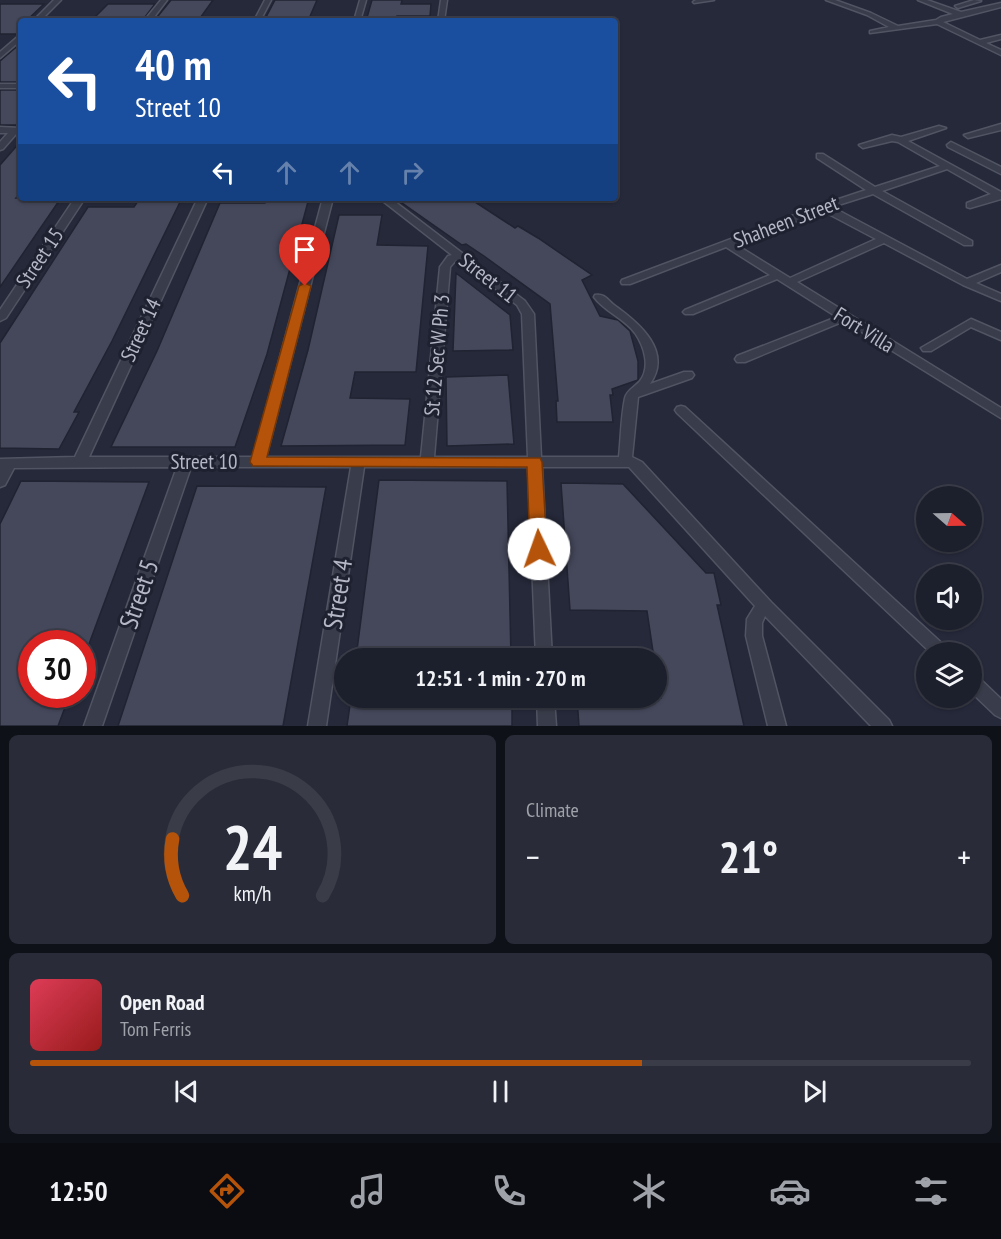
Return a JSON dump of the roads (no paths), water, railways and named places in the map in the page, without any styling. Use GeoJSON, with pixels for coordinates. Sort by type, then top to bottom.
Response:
{"type":"FeatureCollection","features":[{"type":"Feature","properties":{"kind":"street"},"geometry":{"type":"LineString","coordinates":[[39,18],[58,0]]}},
{"type":"Feature","properties":{"kind":"street"},"geometry":{"type":"LineString","coordinates":[[149,18],[164,0]]}},
{"type":"Feature","properties":{"kind":"street"},"geometry":{"type":"LineString","coordinates":[[259,18],[268,0]]}},
{"type":"Feature","properties":{"kind":"street"},"geometry":{"type":"LineString","coordinates":[[358,18],[363,0]]}},
{"type":"Feature","properties":{"kind":"street"},"geometry":{"type":"LineString","coordinates":[[441,18],[444,0]]}},
{"type":"Feature","properties":{"kind":"street"},"geometry":{"type":"LineString","coordinates":[[696,2],[711,0]]}},
{"type":"Feature","properties":{"kind":"street"},"geometry":{"type":"LineString","coordinates":[[829,0],[869,14],[896,28]]}},
{"type":"Feature","properties":{"kind":"street"},"geometry":{"type":"LineString","coordinates":[[921,0],[959,14]]}},
{"type":"Feature","properties":{"kind":"street"},"geometry":{"type":"LineString","coordinates":[[945,9],[977,0],[997,6]]}},
{"type":"Feature","properties":{"kind":"street"},"geometry":{"type":"LineString","coordinates":[[872,32],[938,22],[943,18],[997,6]]}},
{"type":"Feature","properties":{"kind":"street"},"geometry":{"type":"LineString","coordinates":[[938,22],[1001,53]]}},
{"type":"Feature","properties":{"kind":"street"},"geometry":{"type":"LineString","coordinates":[[978,42],[1001,37]]}},
{"type":"Feature","properties":{"kind":"street"},"geometry":{"type":"LineString","coordinates":[[0,56],[18,39]]}},
{"type":"Feature","properties":{"kind":"street"},"geometry":{"type":"LineString","coordinates":[[0,86],[18,86]]}},
{"type":"Feature","properties":{"kind":"street"},"geometry":{"type":"LineString","coordinates":[[969,135],[1001,127]]}},
{"type":"Feature","properties":{"kind":"street"},"geometry":{"type":"LineString","coordinates":[[901,140],[942,128]]}},
{"type":"Feature","properties":{"kind":"street"},"geometry":{"type":"LineString","coordinates":[[0,130],[18,130]]}},
{"type":"Feature","properties":{"kind":"street"},"geometry":{"type":"LineString","coordinates":[[0,147],[18,130]]}},
{"type":"Feature","properties":{"kind":"street"},"geometry":{"type":"LineString","coordinates":[[863,145],[892,138],[901,140],[1000,196]]}},
{"type":"Feature","properties":{"kind":"street"},"geometry":{"type":"LineString","coordinates":[[951,145],[1001,171]]}},
{"type":"Feature","properties":{"kind":"street"},"geometry":{"type":"LineString","coordinates":[[820,156],[873,190],[968,243]]}},
{"type":"Feature","properties":{"kind":"street","name":"Shaheen Street"},"geometry":{"type":"LineString","coordinates":[[626,282],[824,207],[948,166]]}},
{"type":"Feature","properties":{"kind":"street"},"geometry":{"type":"LineString","coordinates":[[970,205],[1000,196]]}},
{"type":"Feature","properties":{"kind":"street","name":"Street 15"},"geometry":{"type":"LineString","coordinates":[[0,318],[78,201]]}},
{"type":"Feature","properties":{"kind":"street","name":"Street 14"},"geometry":{"type":"LineString","coordinates":[[80,462],[202,201]]}},
{"type":"Feature","properties":{"kind":"street"},"geometry":{"type":"LineString","coordinates":[[258,462],[327,201]]}},
{"type":"Feature","properties":{"kind":"street","name":"Street 11"},"geometry":{"type":"LineString","coordinates":[[388,201],[521,303],[528,314],[544,648]]}},
{"type":"Feature","properties":{"kind":"street"},"geometry":{"type":"LineString","coordinates":[[824,207],[967,283],[1001,298]]}},
{"type":"Feature","properties":{"kind":"street"},"geometry":{"type":"LineString","coordinates":[[789,282],[884,239]]}},
{"type":"Feature","properties":{"kind":"street","name":"Fort Villa"},"geometry":{"type":"LineString","coordinates":[[728,244],[843,318],[1001,414]]}},
{"type":"Feature","properties":{"kind":"street","name":"St 12 Sec W Ph 3"},"geometry":{"type":"LineString","coordinates":[[427,462],[445,267],[452,258],[460,256]]}},
{"type":"Feature","properties":{"kind":"street"},"geometry":{"type":"LineString","coordinates":[[967,283],[1001,268]]}},
{"type":"Feature","properties":{"kind":"street"},"geometry":{"type":"LineString","coordinates":[[689,312],[778,275]]}},
{"type":"Feature","properties":{"kind":"street"},"geometry":{"type":"LineString","coordinates":[[599,297],[605,305],[635,326],[651,352],[648,380],[632,395],[624,461],[637,465],[765,606],[883,726]]}},
{"type":"Feature","properties":{"kind":"street"},"geometry":{"type":"LineString","coordinates":[[741,360],[843,318]]}},
{"type":"Feature","properties":{"kind":"street"},"geometry":{"type":"LineString","coordinates":[[927,348],[971,322],[1001,337]]}},
{"type":"Feature","properties":{"kind":"street"},"geometry":{"type":"LineString","coordinates":[[632,395],[688,375]]}},
{"type":"Feature","properties":{"kind":"street"},"geometry":{"type":"LineString","coordinates":[[681,410],[929,642]]}},
{"type":"Feature","properties":{"kind":"street","name":"Street 10"},"geometry":{"type":"LineString","coordinates":[[5,464],[624,461]]}},
{"type":"Feature","properties":{"kind":"street","name":"Street 5"},"geometry":{"type":"LineString","coordinates":[[93,726],[185,463]]}},
{"type":"Feature","properties":{"kind":"street","name":"Street 4"},"geometry":{"type":"LineString","coordinates":[[317,726],[358,463]]}},
{"type":"Feature","properties":{"kind":"street"},"geometry":{"type":"LineString","coordinates":[[0,482],[5,464]]}},
{"type":"Feature","properties":{"kind":"street"},"geometry":{"type":"LineString","coordinates":[[765,606],[755,614],[754,636],[777,726]]}},
{"type":"Feature","properties":{"kind":"street"},"geometry":{"type":"LineString","coordinates":[[982,692],[1001,710]]}},
{"type":"Feature","properties":{"kind":"street"},"geometry":{"type":"LineString","coordinates":[[546,708],[547,726]]}}]}
